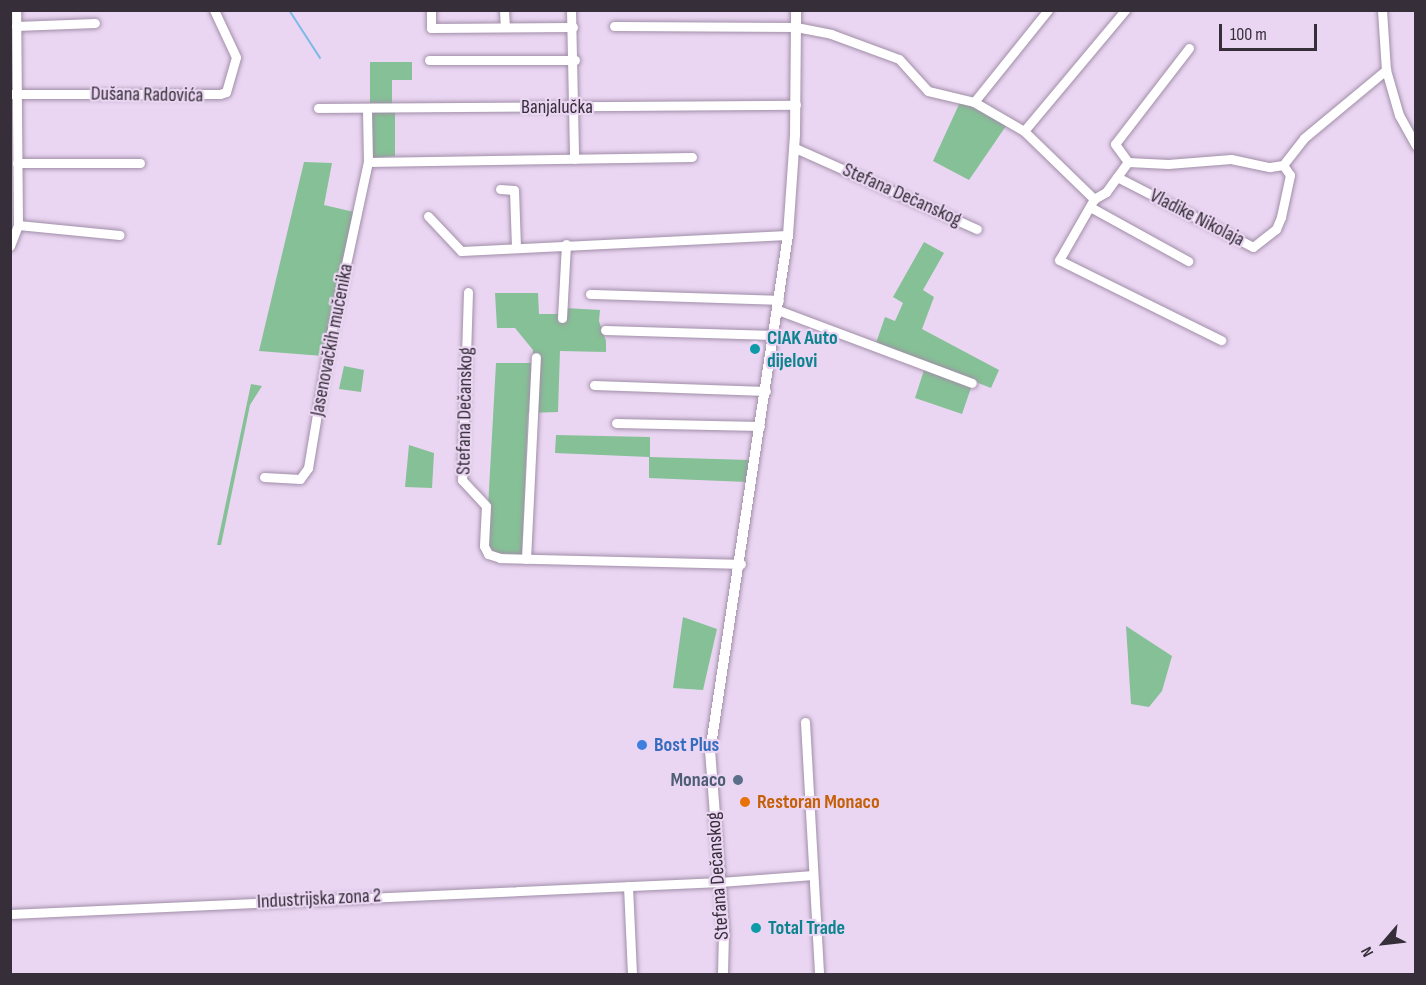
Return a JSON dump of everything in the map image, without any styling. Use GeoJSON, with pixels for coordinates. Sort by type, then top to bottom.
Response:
{"type":"FeatureCollection","features":[{"type":"Feature","properties":{"kind":"main road","name":"Stefana Dečanskog"},"geometry":{"type":"LineString","coordinates":[[723,975],[720,882],[711,752],[715,704],[741,564],[788,235],[795,148],[796,10]]}},
{"type":"Feature","properties":{"kind":"street"},"geometry":{"type":"LineString","coordinates":[[10,246],[18,225],[14,192],[17,163],[13,94],[16,10]]}},
{"type":"Feature","properties":{"kind":"street","name":"Dušana Radovića"},"geometry":{"type":"LineString","coordinates":[[13,94],[220,94],[226,92],[236,57],[214,10]]}},
{"type":"Feature","properties":{"kind":"street"},"geometry":{"type":"LineString","coordinates":[[431,10],[431,28],[573,27]]}},
{"type":"Feature","properties":{"kind":"street"},"geometry":{"type":"LineString","coordinates":[[504,10],[505,27]]}},
{"type":"Feature","properties":{"kind":"street"},"geometry":{"type":"LineString","coordinates":[[571,10],[575,60],[574,159]]}},
{"type":"Feature","properties":{"kind":"street"},"geometry":{"type":"LineString","coordinates":[[974,102],[1048,10]]}},
{"type":"Feature","properties":{"kind":"street"},"geometry":{"type":"LineString","coordinates":[[1024,131],[1125,10]]}},
{"type":"Feature","properties":{"kind":"street"},"geometry":{"type":"LineString","coordinates":[[1382,10],[1386,70],[1399,115],[1416,146]]}},
{"type":"Feature","properties":{"kind":"street"},"geometry":{"type":"LineString","coordinates":[[16,26],[94,23]]}},
{"type":"Feature","properties":{"kind":"street","name":"Vladike Nikolaja"},"geometry":{"type":"LineString","coordinates":[[614,26],[796,27],[831,34],[899,59],[928,91],[974,102],[1024,131],[1093,203],[1188,261]]}},
{"type":"Feature","properties":{"kind":"street"},"geometry":{"type":"LineString","coordinates":[[1189,48],[1115,144],[1128,162],[1106,192],[1093,203],[1059,260],[1221,340]]}},
{"type":"Feature","properties":{"kind":"street"},"geometry":{"type":"LineString","coordinates":[[429,60],[575,60]]}},
{"type":"Feature","properties":{"kind":"street"},"geometry":{"type":"LineString","coordinates":[[1283,165],[1313,131],[1386,70]]}},
{"type":"Feature","properties":{"kind":"street","name":"Banjalučka"},"geometry":{"type":"LineString","coordinates":[[318,108],[796,105]]}},
{"type":"Feature","properties":{"kind":"street","name":"Jasenovačkih mučenika"},"geometry":{"type":"LineString","coordinates":[[264,477],[300,479],[308,468],[328,348],[368,162],[367,108]]}},
{"type":"Feature","properties":{"kind":"street","name":"Stefana Dečanskog"},"geometry":{"type":"LineString","coordinates":[[795,148],[977,229]]}},
{"type":"Feature","properties":{"kind":"street"},"geometry":{"type":"LineString","coordinates":[[368,162],[692,157]]}},
{"type":"Feature","properties":{"kind":"street","name":"Vladike Nikolaja"},"geometry":{"type":"LineString","coordinates":[[1117,177],[1254,247],[1276,229],[1281,217],[1290,175],[1283,165],[1270,167],[1231,159],[1168,164],[1128,162]]}},
{"type":"Feature","properties":{"kind":"street"},"geometry":{"type":"LineString","coordinates":[[17,163],[140,163]]}},
{"type":"Feature","properties":{"kind":"street"},"geometry":{"type":"LineString","coordinates":[[500,189],[514,190],[516,247]]}},
{"type":"Feature","properties":{"kind":"street"},"geometry":{"type":"LineString","coordinates":[[428,216],[461,251],[566,244],[788,235]]}},
{"type":"Feature","properties":{"kind":"street"},"geometry":{"type":"LineString","coordinates":[[18,225],[120,235]]}},
{"type":"Feature","properties":{"kind":"street"},"geometry":{"type":"LineString","coordinates":[[562,318],[566,244]]}},
{"type":"Feature","properties":{"kind":"street","name":"Stefana Dečanskog"},"geometry":{"type":"LineString","coordinates":[[468,292],[462,480],[486,506],[484,546],[488,554],[500,558],[526,559]]}},
{"type":"Feature","properties":{"kind":"street"},"geometry":{"type":"LineString","coordinates":[[590,294],[779,305],[972,383]]}},
{"type":"Feature","properties":{"kind":"street"},"geometry":{"type":"LineString","coordinates":[[605,330],[774,335]]}},
{"type":"Feature","properties":{"kind":"street"},"geometry":{"type":"LineString","coordinates":[[536,357],[526,559],[741,564]]}},
{"type":"Feature","properties":{"kind":"street"},"geometry":{"type":"LineString","coordinates":[[594,385],[766,391]]}},
{"type":"Feature","properties":{"kind":"street"},"geometry":{"type":"LineString","coordinates":[[616,423],[760,426]]}},
{"type":"Feature","properties":{"kind":"street"},"geometry":{"type":"LineString","coordinates":[[805,722],[819,975]]}},
{"type":"Feature","properties":{"kind":"street","name":"Industrijska zona 2"},"geometry":{"type":"LineString","coordinates":[[10,914],[720,882],[813,875]]}},
{"type":"Feature","properties":{"kind":"street"},"geometry":{"type":"LineString","coordinates":[[628,886],[632,975]]}},
{"type":"Feature","properties":{"kind":"green space"},"geometry":{"type":"Polygon","coordinates":[[[370,62],[412,62],[412,80],[392,80],[392,104],[370,103],[370,62]]]}},
{"type":"Feature","properties":{"kind":"green space"},"geometry":{"type":"Polygon","coordinates":[[[961,100],[1006,126],[969,180],[933,161],[961,100]]]}},
{"type":"Feature","properties":{"kind":"green space"},"geometry":{"type":"Polygon","coordinates":[[[395,109],[395,156],[371,158],[371,113],[395,109]]]}},
{"type":"Feature","properties":{"kind":"green space"},"geometry":{"type":"Polygon","coordinates":[[[304,162],[332,163],[324,205],[354,212],[323,356],[259,351],[304,162]]]}},
{"type":"Feature","properties":{"kind":"green space"},"geometry":{"type":"Polygon","coordinates":[[[924,242],[944,253],[923,290],[934,297],[922,329],[999,370],[991,388],[876,343],[885,317],[895,321],[903,303],[893,297],[924,242]]]}},
{"type":"Feature","properties":{"kind":"green space"},"geometry":{"type":"Polygon","coordinates":[[[495,293],[538,293],[539,314],[559,314],[565,308],[600,310],[599,321],[606,341],[606,352],[560,351],[558,412],[528,413],[522,555],[496,553],[486,544],[496,363],[532,363],[533,350],[515,328],[497,328],[495,293]]]}},
{"type":"Feature","properties":{"kind":"green space"},"geometry":{"type":"Polygon","coordinates":[[[344,366],[364,370],[361,392],[339,389],[344,366]]]}},
{"type":"Feature","properties":{"kind":"green space"},"geometry":{"type":"Polygon","coordinates":[[[925,367],[972,385],[962,414],[915,398],[925,367]]]}},
{"type":"Feature","properties":{"kind":"green space"},"geometry":{"type":"Polygon","coordinates":[[[251,384],[262,386],[250,405],[221,545],[217,545],[251,384]]]}},
{"type":"Feature","properties":{"kind":"green space"},"geometry":{"type":"Polygon","coordinates":[[[556,435],[650,437],[650,457],[749,460],[747,482],[649,478],[649,457],[555,453],[556,435]]]}},
{"type":"Feature","properties":{"kind":"green space"},"geometry":{"type":"Polygon","coordinates":[[[409,445],[434,453],[432,488],[405,487],[409,445]]]}},
{"type":"Feature","properties":{"kind":"green space"},"geometry":{"type":"Polygon","coordinates":[[[683,617],[717,629],[703,690],[673,688],[683,617]]]}},
{"type":"Feature","properties":{"kind":"green space"},"geometry":{"type":"Polygon","coordinates":[[[1126,626],[1172,656],[1162,691],[1149,707],[1131,704],[1126,626]]]}},
{"type":"Feature","properties":{"kind":"waterway"},"geometry":{"type":"LineString","coordinates":[[289,10],[320,58]]}},
{"type":"Feature","properties":{"kind":"place","name":"CIAK Auto dijelovi"},"geometry":{"type":"Point","coordinates":[755,349]}},
{"type":"Feature","properties":{"kind":"place","name":"Bost Plus"},"geometry":{"type":"Point","coordinates":[642,745]}},
{"type":"Feature","properties":{"kind":"place","name":"Monaco"},"geometry":{"type":"Point","coordinates":[738,780]}},
{"type":"Feature","properties":{"kind":"place","name":"Restoran Monaco"},"geometry":{"type":"Point","coordinates":[745,802]}},
{"type":"Feature","properties":{"kind":"place","name":"Total Trade"},"geometry":{"type":"Point","coordinates":[756,928]}}]}
